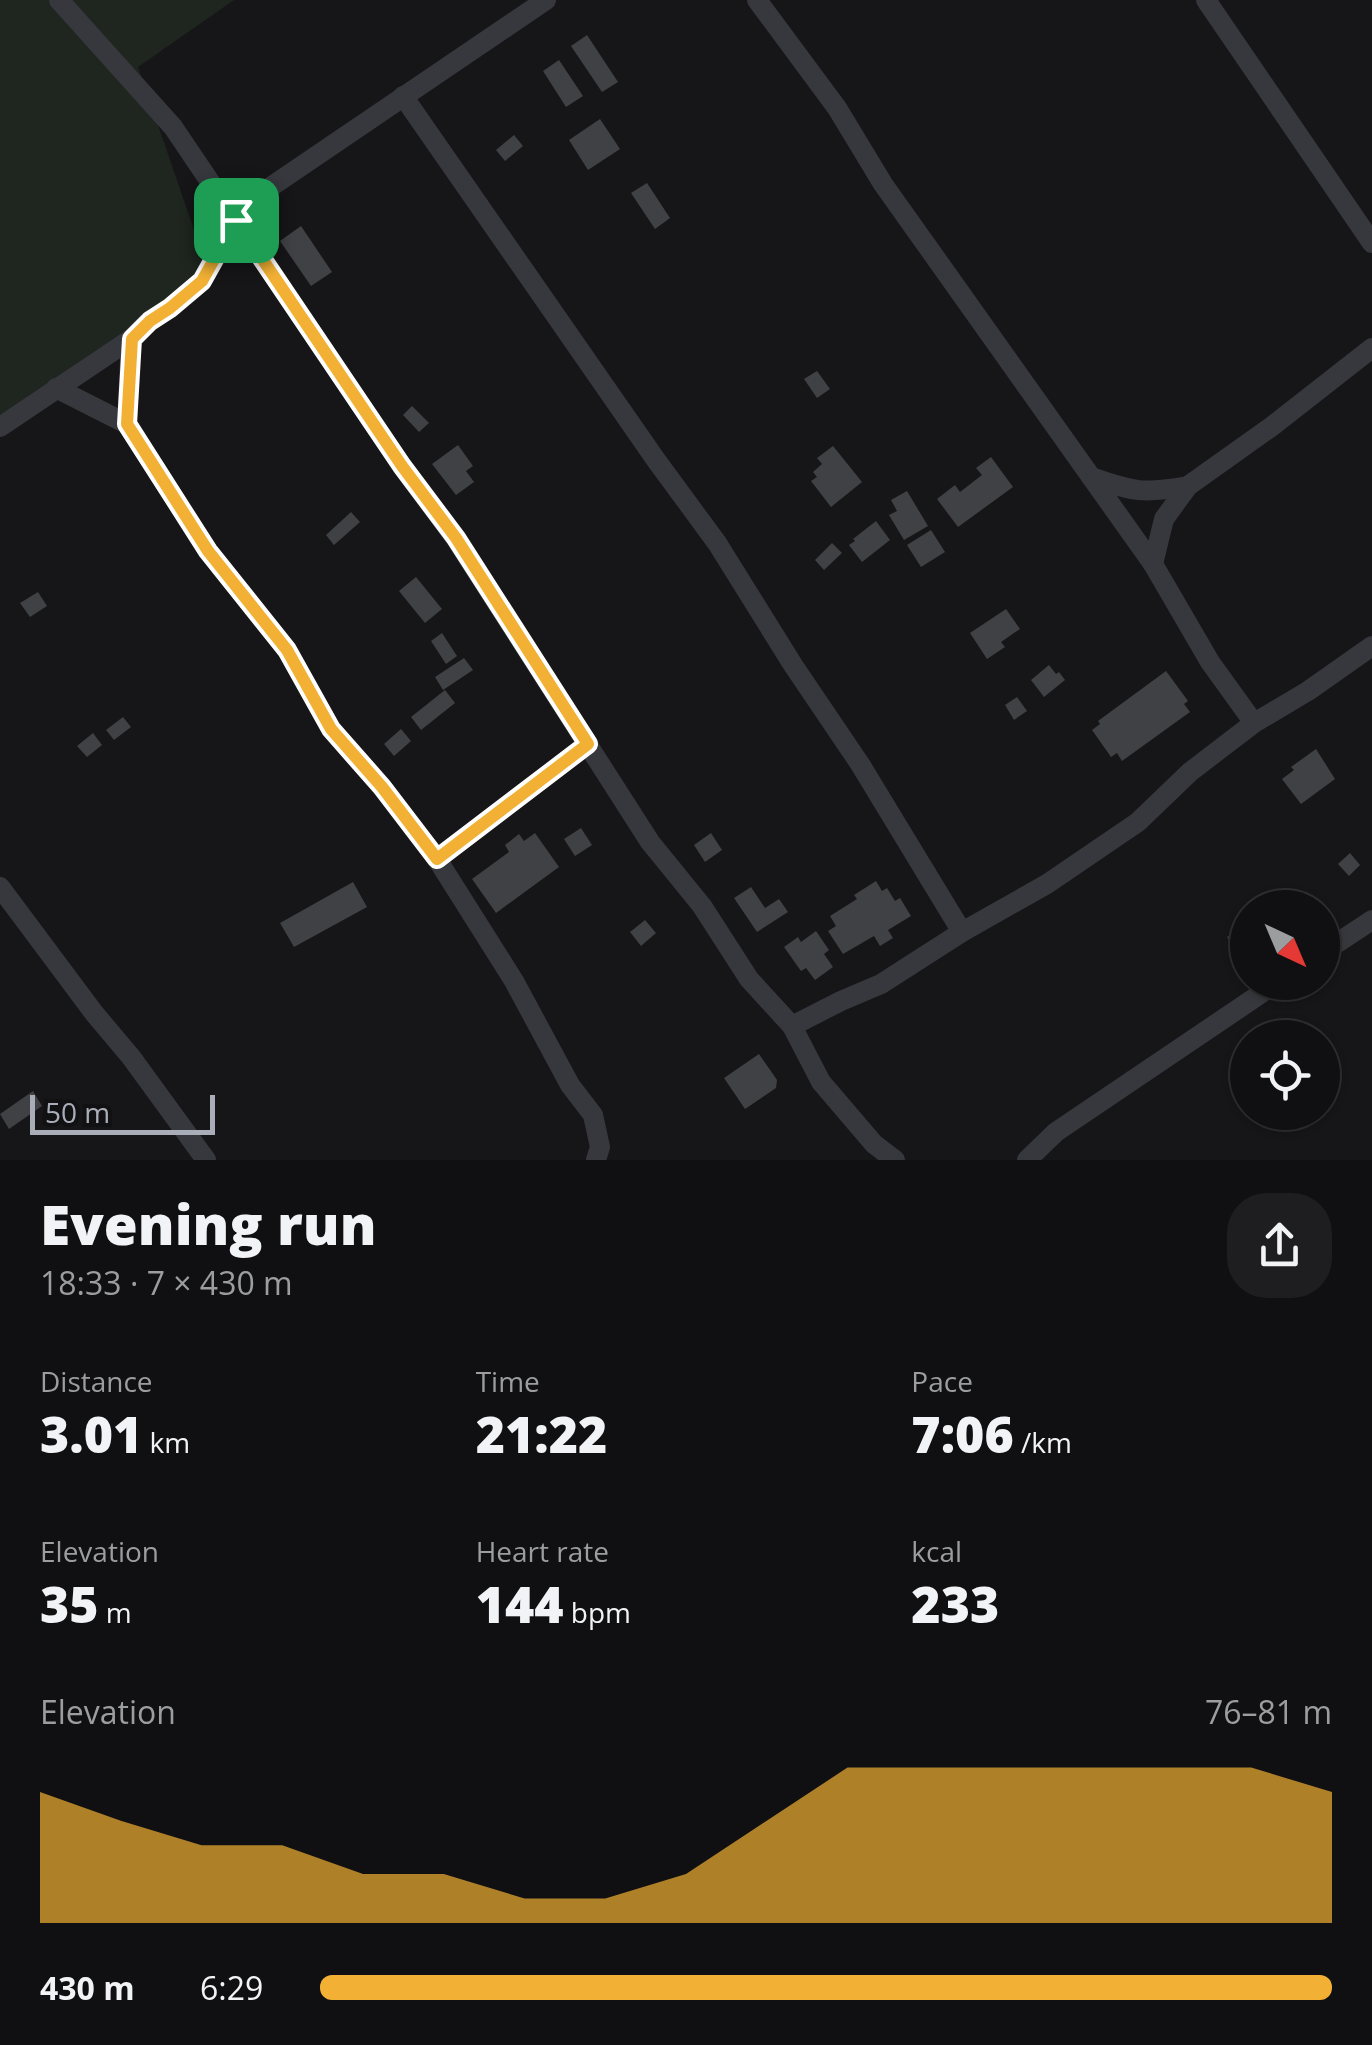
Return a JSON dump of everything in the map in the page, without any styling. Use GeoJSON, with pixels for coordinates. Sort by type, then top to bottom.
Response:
{"type":"FeatureCollection","features":[{"type":"Feature","properties":{"kind":"street"},"geometry":{"type":"LineString","coordinates":[[58,0],[172,127],[402,466],[456,538],[650,842],[702,906],[749,978],[792,1026],[821,1082],[874,1144],[896,1160]]}},
{"type":"Feature","properties":{"kind":"street"},"geometry":{"type":"LineString","coordinates":[[0,427],[132,339],[202,281],[236,220],[268,188],[546,0]]}},
{"type":"Feature","properties":{"kind":"street"},"geometry":{"type":"LineString","coordinates":[[757,0],[837,108],[883,184],[1153,564],[1210,662],[1254,723]]}},
{"type":"Feature","properties":{"kind":"street"},"geometry":{"type":"LineString","coordinates":[[1206,0],[1372,244]]}},
{"type":"Feature","properties":{"kind":"street"},"geometry":{"type":"LineString","coordinates":[[403,96],[716,542],[870,780],[962,932]]}},
{"type":"Feature","properties":{"kind":"street"},"geometry":{"type":"LineString","coordinates":[[127,424],[132,339]]}},
{"type":"Feature","properties":{"kind":"street"},"geometry":{"type":"LineString","coordinates":[[1153,564],[1164,519],[1188,486],[1372,348]]}},
{"type":"Feature","properties":{"kind":"street"},"geometry":{"type":"LineString","coordinates":[[56,388],[127,424],[208,551],[287,650],[331,729],[437,859],[514,982],[570,1084],[593,1115],[600,1147],[596,1160]]}},
{"type":"Feature","properties":{"kind":"street"},"geometry":{"type":"LineString","coordinates":[[1091,477],[1128,490],[1152,492],[1188,486]]}},
{"type":"Feature","properties":{"kind":"street"},"geometry":{"type":"LineString","coordinates":[[792,1026],[880,984],[1047,884],[1138,822],[1190,772],[1254,723],[1372,646]]}},
{"type":"Feature","properties":{"kind":"street"},"geometry":{"type":"LineString","coordinates":[[437,859],[588,744]]}},
{"type":"Feature","properties":{"kind":"street"},"geometry":{"type":"LineString","coordinates":[[0,887],[206,1160]]}},
{"type":"Feature","properties":{"kind":"street"},"geometry":{"type":"LineString","coordinates":[[1340,941],[1372,920]]}},
{"type":"Feature","properties":{"kind":"street"},"geometry":{"type":"LineString","coordinates":[[1027,1160],[1056,1132],[1251,1000]]}},
{"type":"Feature","properties":{"kind":"shaded area"},"geometry":{"type":"Polygon","coordinates":[[[0,0],[234,0],[138,67],[211,279],[0,425],[0,0]]]}},
{"type":"Feature","properties":{"kind":"building"},"geometry":{"type":"Polygon","coordinates":[[[587,35],[618,82],[602,92],[571,46],[587,35]]]}},
{"type":"Feature","properties":{"kind":"building"},"geometry":{"type":"Polygon","coordinates":[[[559,60],[583,96],[566,107],[543,71],[559,60]]]}},
{"type":"Feature","properties":{"kind":"building"},"geometry":{"type":"Polygon","coordinates":[[[600,119],[620,149],[588,170],[569,140],[600,119]]]}},
{"type":"Feature","properties":{"kind":"building"},"geometry":{"type":"Polygon","coordinates":[[[514,135],[523,146],[505,161],[496,150],[514,135]]]}},
{"type":"Feature","properties":{"kind":"building"},"geometry":{"type":"Polygon","coordinates":[[[647,183],[670,218],[655,229],[631,193],[647,183]]]}},
{"type":"Feature","properties":{"kind":"building"},"geometry":{"type":"Polygon","coordinates":[[[301,226],[332,272],[311,286],[280,241],[301,226]]]}},
{"type":"Feature","properties":{"kind":"building"},"geometry":{"type":"Polygon","coordinates":[[[817,371],[830,389],[817,398],[804,379],[817,371]]]}},
{"type":"Feature","properties":{"kind":"building"},"geometry":{"type":"Polygon","coordinates":[[[412,406],[429,423],[419,432],[403,415],[412,406]]]}},
{"type":"Feature","properties":{"kind":"building"},"geometry":{"type":"Polygon","coordinates":[[[458,445],[473,466],[466,471],[474,482],[456,495],[432,464],[458,445]]]}},
{"type":"Feature","properties":{"kind":"building"},"geometry":{"type":"Polygon","coordinates":[[[833,446],[862,482],[831,507],[811,481],[817,477],[813,472],[822,464],[817,458],[833,446]]]}},
{"type":"Feature","properties":{"kind":"building"},"geometry":{"type":"Polygon","coordinates":[[[991,457],[1013,487],[958,527],[937,499],[955,485],[960,492],[982,475],[976,468],[991,457]]]}},
{"type":"Feature","properties":{"kind":"building"},"geometry":{"type":"Polygon","coordinates":[[[907,491],[928,526],[904,540],[889,515],[897,511],[891,500],[907,491]]]}},
{"type":"Feature","properties":{"kind":"building"},"geometry":{"type":"Polygon","coordinates":[[[351,512],[360,522],[334,545],[326,535],[351,512]]]}},
{"type":"Feature","properties":{"kind":"building"},"geometry":{"type":"Polygon","coordinates":[[[876,521],[890,540],[862,562],[849,545],[876,521]]]}},
{"type":"Feature","properties":{"kind":"building"},"geometry":{"type":"Polygon","coordinates":[[[931,530],[945,552],[921,567],[907,545],[931,530]]]}},
{"type":"Feature","properties":{"kind":"building"},"geometry":{"type":"Polygon","coordinates":[[[832,543],[842,553],[824,570],[815,560],[832,543]]]}},
{"type":"Feature","properties":{"kind":"building"},"geometry":{"type":"Polygon","coordinates":[[[416,577],[442,609],[425,623],[399,591],[416,577]]]}},
{"type":"Feature","properties":{"kind":"building"},"geometry":{"type":"Polygon","coordinates":[[[38,592],[47,606],[30,617],[20,603],[38,592]]]}},
{"type":"Feature","properties":{"kind":"building"},"geometry":{"type":"Polygon","coordinates":[[[1006,609],[1020,629],[1001,642],[1005,647],[987,659],[970,633],[1006,609]]]}},
{"type":"Feature","properties":{"kind":"building"},"geometry":{"type":"Polygon","coordinates":[[[442,633],[457,656],[446,664],[431,641],[442,633]]]}},
{"type":"Feature","properties":{"kind":"building"},"geometry":{"type":"Polygon","coordinates":[[[464,658],[473,670],[443,690],[435,677],[464,658]]]}},
{"type":"Feature","properties":{"kind":"building"},"geometry":{"type":"Polygon","coordinates":[[[1049,665],[1065,680],[1044,697],[1031,680],[1049,665]]]}},
{"type":"Feature","properties":{"kind":"building"},"geometry":{"type":"Polygon","coordinates":[[[1166,671],[1188,701],[1184,704],[1190,712],[1122,761],[1117,753],[1111,757],[1092,730],[1100,724],[1098,721],[1166,671]]]}},
{"type":"Feature","properties":{"kind":"building"},"geometry":{"type":"Polygon","coordinates":[[[445,690],[455,703],[421,730],[411,717],[445,690]]]}},
{"type":"Feature","properties":{"kind":"building"},"geometry":{"type":"Polygon","coordinates":[[[1017,697],[1027,711],[1014,720],[1005,705],[1017,697]]]}},
{"type":"Feature","properties":{"kind":"building"},"geometry":{"type":"Polygon","coordinates":[[[123,717],[131,727],[114,740],[106,730],[123,717]]]}},
{"type":"Feature","properties":{"kind":"building"},"geometry":{"type":"Polygon","coordinates":[[[401,729],[411,741],[394,756],[384,744],[401,729]]]}},
{"type":"Feature","properties":{"kind":"building"},"geometry":{"type":"Polygon","coordinates":[[[93,733],[102,745],[87,757],[77,746],[93,733]]]}},
{"type":"Feature","properties":{"kind":"building"},"geometry":{"type":"Polygon","coordinates":[[[1316,749],[1335,779],[1301,804],[1282,779],[1294,770],[1291,767],[1316,749]]]}},
{"type":"Feature","properties":{"kind":"building"},"geometry":{"type":"Polygon","coordinates":[[[581,828],[592,845],[575,856],[564,839],[581,828]]]}},
{"type":"Feature","properties":{"kind":"building"},"geometry":{"type":"Polygon","coordinates":[[[535,833],[559,867],[496,913],[472,879],[509,852],[505,845],[519,834],[524,841],[535,833]]]}},
{"type":"Feature","properties":{"kind":"building"},"geometry":{"type":"Polygon","coordinates":[[[711,833],[722,850],[705,862],[694,845],[711,833]]]}},
{"type":"Feature","properties":{"kind":"building"},"geometry":{"type":"Polygon","coordinates":[[[1350,853],[1360,865],[1349,876],[1338,864],[1350,853]]]}},
{"type":"Feature","properties":{"kind":"building"},"geometry":{"type":"Polygon","coordinates":[[[876,881],[882,891],[887,888],[895,901],[900,898],[911,916],[888,930],[893,938],[880,946],[874,936],[843,954],[828,931],[836,926],[830,916],[876,881]]]}},
{"type":"Feature","properties":{"kind":"building"},"geometry":{"type":"Polygon","coordinates":[[[353,882],[367,907],[294,947],[280,923],[353,882]]]}},
{"type":"Feature","properties":{"kind":"building"},"geometry":{"type":"Polygon","coordinates":[[[751,887],[765,908],[779,899],[788,912],[757,932],[734,898],[751,887]]]}},
{"type":"Feature","properties":{"kind":"building"},"geometry":{"type":"Polygon","coordinates":[[[645,920],[656,933],[641,946],[630,932],[645,920]]]}},
{"type":"Feature","properties":{"kind":"building"},"geometry":{"type":"Polygon","coordinates":[[[816,931],[829,950],[824,954],[833,967],[815,980],[806,968],[801,971],[784,947],[798,937],[801,942],[816,931]]]}},
{"type":"Feature","properties":{"kind":"building"},"geometry":{"type":"Polygon","coordinates":[[[759,1054],[777,1080],[776,1088],[745,1109],[724,1078],[759,1054]]]}},
{"type":"Feature","properties":{"kind":"building"},"geometry":{"type":"Polygon","coordinates":[[[33,1091],[42,1106],[9,1129],[0,1114],[33,1091]]]}},
{"type":"Feature","properties":{"kind":"route"},"geometry":{"type":"LineString","coordinates":[[236,220],[402,466],[456,538],[588,744],[437,859],[331,729],[287,650],[208,551],[127,424],[132,339],[202,281],[236,220]]}}]}
